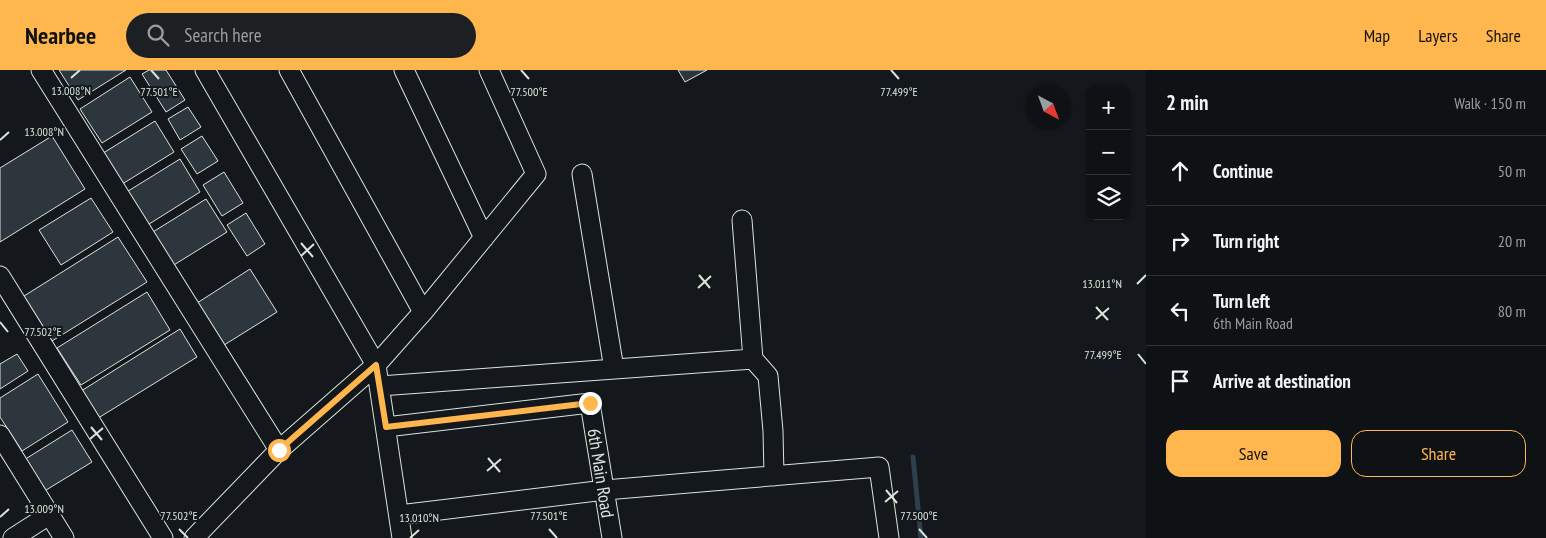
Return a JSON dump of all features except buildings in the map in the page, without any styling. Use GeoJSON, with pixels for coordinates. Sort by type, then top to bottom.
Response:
{"type":"FeatureCollection","features":[{"type":"Feature","properties":{"kind":"street"},"geometry":{"type":"LineString","coordinates":[[41,70],[279,450]]}},
{"type":"Feature","properties":{"kind":"street"},"geometry":{"type":"LineString","coordinates":[[205,70],[376,365],[402,538]]}},
{"type":"Feature","properties":{"kind":"street"},"geometry":{"type":"LineString","coordinates":[[289,70],[423,312]]}},
{"type":"Feature","properties":{"kind":"street"},"geometry":{"type":"LineString","coordinates":[[404,70],[484,238]]}},
{"type":"Feature","properties":{"kind":"street"},"geometry":{"type":"LineString","coordinates":[[194,538],[279,450],[376,365],[423,312],[536,174],[490,70]]}},
{"type":"Feature","properties":{"kind":"street"},"geometry":{"type":"LineString","coordinates":[[582,174],[614,369]]}},
{"type":"Feature","properties":{"kind":"street"},"geometry":{"type":"LineString","coordinates":[[742,220],[753,360],[768,376],[773,431],[774,476]]}},
{"type":"Feature","properties":{"kind":"street"},"geometry":{"type":"LineString","coordinates":[[0,276],[162,538]]}},
{"type":"Feature","properties":{"kind":"street"},"geometry":{"type":"LineString","coordinates":[[380,386],[753,360]]}},
{"type":"Feature","properties":{"kind":"street","name":"6th Main Road"},"geometry":{"type":"LineString","coordinates":[[386,427],[590,403],[612,538]]}},
{"type":"Feature","properties":{"kind":"street"},"geometry":{"type":"LineString","coordinates":[[3,447],[64,538]]}},
{"type":"Feature","properties":{"kind":"street"},"geometry":{"type":"LineString","coordinates":[[398,515],[605,490],[879,467],[888,538]]}},
{"type":"Feature","properties":{"kind":"street"},"geometry":{"type":"LineString","coordinates":[[13,538],[49,515]]}},
{"type":"Feature","properties":{"kind":"waterway"},"geometry":{"type":"LineString","coordinates":[[913,457],[921,538]]}},
{"type":"Feature","properties":{"kind":"route"},"geometry":{"type":"LineString","coordinates":[[279,450],[376,365],[386,427],[590,403]]}}]}
